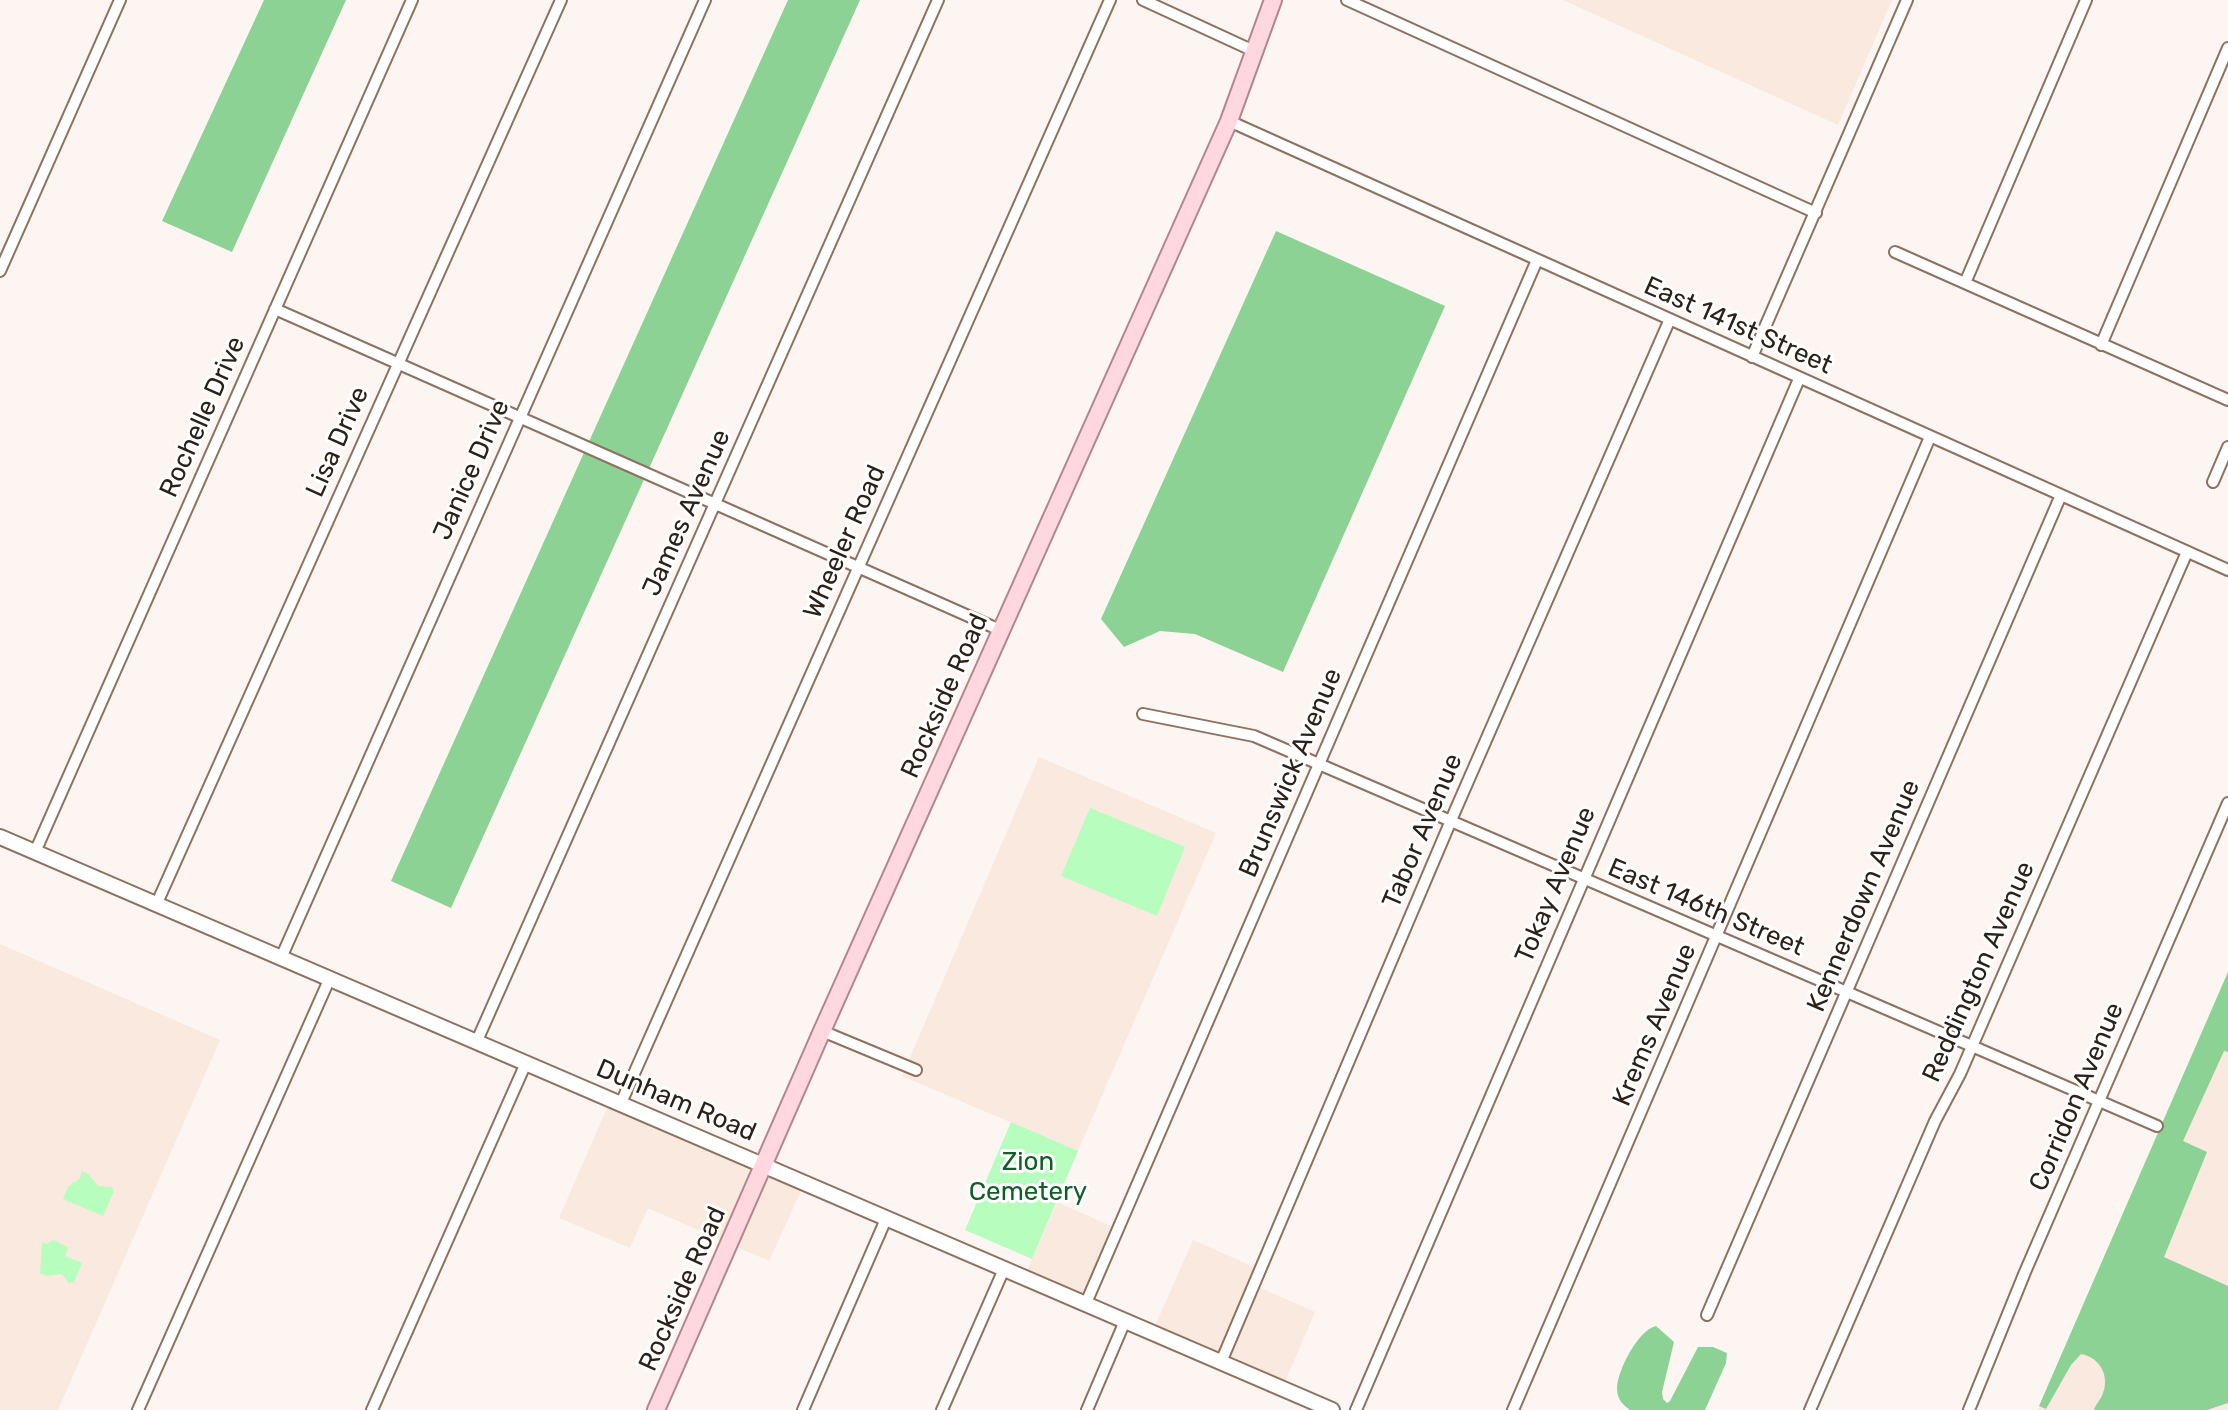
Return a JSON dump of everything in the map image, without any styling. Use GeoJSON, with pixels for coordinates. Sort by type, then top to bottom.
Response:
{"type":"FeatureCollection","features":[{"type":"Feature","properties":{"kind":"main road","name":"Rockside Road"},"geometry":{"type":"LineString","coordinates":[[656,1410],[1000,630],[1229,121],[1273,0]]}},
{"type":"Feature","properties":{"kind":"street"},"geometry":{"type":"LineString","coordinates":[[0,271],[120,0]]}},
{"type":"Feature","properties":{"kind":"street","name":"Rochelle Drive"},"geometry":{"type":"LineString","coordinates":[[35,852],[412,0]]}},
{"type":"Feature","properties":{"kind":"street","name":"Lisa Drive"},"geometry":{"type":"LineString","coordinates":[[157,903],[561,0]]}},
{"type":"Feature","properties":{"kind":"street","name":"Janice Drive"},"geometry":{"type":"LineString","coordinates":[[281,958],[705,0]]}},
{"type":"Feature","properties":{"kind":"street","name":"James Avenue"},"geometry":{"type":"LineString","coordinates":[[476,1043],[938,0]]}},
{"type":"Feature","properties":{"kind":"street","name":"Wheeler Road"},"geometry":{"type":"LineString","coordinates":[[621,1103],[1110,0]]}},
{"type":"Feature","properties":{"kind":"street"},"geometry":{"type":"LineString","coordinates":[[1143,0],[1256,52]]}},
{"type":"Feature","properties":{"kind":"street"},"geometry":{"type":"LineString","coordinates":[[1347,0],[1816,213]]}},
{"type":"Feature","properties":{"kind":"street"},"geometry":{"type":"LineString","coordinates":[[1752,357],[1907,0]]}},
{"type":"Feature","properties":{"kind":"street"},"geometry":{"type":"LineString","coordinates":[[1965,283],[2086,0]]}},
{"type":"Feature","properties":{"kind":"street"},"geometry":{"type":"LineString","coordinates":[[2101,345],[2228,48]]}},
{"type":"Feature","properties":{"kind":"street","name":"East 141st Street"},"geometry":{"type":"LineString","coordinates":[[1229,121],[2228,570]]}},
{"type":"Feature","properties":{"kind":"street"},"geometry":{"type":"LineString","coordinates":[[1895,252],[2228,400]]}},
{"type":"Feature","properties":{"kind":"street","name":"Brunswick Avenue"},"geometry":{"type":"LineString","coordinates":[[1086,1303],[1537,260]]}},
{"type":"Feature","properties":{"kind":"street"},"geometry":{"type":"LineString","coordinates":[[275,309],[1000,630]]}},
{"type":"Feature","properties":{"kind":"street","name":"Tabor Avenue"},"geometry":{"type":"LineString","coordinates":[[1221,1362],[1670,319]]}},
{"type":"Feature","properties":{"kind":"street","name":"Tokay Avenue"},"geometry":{"type":"LineString","coordinates":[[1356,1410],[1799,379]]}},
{"type":"Feature","properties":{"kind":"street","name":"Krems Avenue"},"geometry":{"type":"LineString","coordinates":[[1513,1410],[1930,437]]}},
{"type":"Feature","properties":{"kind":"street"},"geometry":{"type":"LineString","coordinates":[[2213,482],[2228,447]]}},
{"type":"Feature","properties":{"kind":"street","name":"Kennerdown Avenue"},"geometry":{"type":"LineString","coordinates":[[1707,1315],[2061,495]]}},
{"type":"Feature","properties":{"kind":"street","name":"Reddington Avenue"},"geometry":{"type":"LineString","coordinates":[[1810,1410],[2187,552]]}},
{"type":"Feature","properties":{"kind":"street","name":"East 146th Street"},"geometry":{"type":"LineString","coordinates":[[1143,714],[1254,736],[2157,1126]]}},
{"type":"Feature","properties":{"kind":"street","name":"Corridon Avenue"},"geometry":{"type":"LineString","coordinates":[[1969,1410],[2228,803]]}},
{"type":"Feature","properties":{"kind":"street","name":"Dunham Road"},"geometry":{"type":"LineString","coordinates":[[0,837],[1332,1410]]}},
{"type":"Feature","properties":{"kind":"street"},"geometry":{"type":"LineString","coordinates":[[138,1410],[329,980]]}},
{"type":"Feature","properties":{"kind":"street"},"geometry":{"type":"LineString","coordinates":[[822,1031],[916,1070]]}},
{"type":"Feature","properties":{"kind":"street"},"geometry":{"type":"LineString","coordinates":[[372,1410],[526,1063]]}},
{"type":"Feature","properties":{"kind":"street"},"geometry":{"type":"LineString","coordinates":[[803,1410],[886,1219]]}},
{"type":"Feature","properties":{"kind":"street"},"geometry":{"type":"LineString","coordinates":[[942,1410],[1004,1269]]}},
{"type":"Feature","properties":{"kind":"street"},"geometry":{"type":"LineString","coordinates":[[1087,1410],[1125,1321]]}},
{"type":"Feature","properties":{"kind":"shaded area"},"geometry":{"type":"Polygon","coordinates":[[[1563,0],[1892,0],[1838,125],[1563,0]]]}},
{"type":"Feature","properties":{"kind":"shaded area"},"geometry":{"type":"Polygon","coordinates":[[[1039,757],[1216,833],[1078,1151],[902,1076],[1039,757]]]}},
{"type":"Feature","properties":{"kind":"shaded area"},"geometry":{"type":"Polygon","coordinates":[[[0,944],[220,1040],[58,1410],[0,1410],[0,944]]]}},
{"type":"Feature","properties":{"kind":"shaded area"},"geometry":{"type":"Polygon","coordinates":[[[2228,972],[2228,1410],[2038,1410],[2064,1349],[2228,972]]]}},
{"type":"Feature","properties":{"kind":"shaded area"},"geometry":{"type":"Polygon","coordinates":[[[611,1099],[806,1180],[769,1261],[648,1208],[630,1248],[559,1218],[611,1099]]]}},
{"type":"Feature","properties":{"kind":"shaded area"},"geometry":{"type":"Polygon","coordinates":[[[1057,1202],[1118,1229],[1086,1303],[1024,1278],[1057,1202]]]}},
{"type":"Feature","properties":{"kind":"shaded area"},"geometry":{"type":"Polygon","coordinates":[[[1193,1240],[1261,1270],[1254,1285],[1315,1312],[1282,1389],[1152,1333],[1193,1240]]]}},
{"type":"Feature","properties":{"kind":"green space"},"geometry":{"type":"Polygon","coordinates":[[[264,0],[346,0],[232,252],[162,221],[264,0]]]}},
{"type":"Feature","properties":{"kind":"green space"},"geometry":{"type":"Polygon","coordinates":[[[788,0],[860,0],[451,908],[391,881],[788,0]]]}},
{"type":"Feature","properties":{"kind":"green space"},"geometry":{"type":"Polygon","coordinates":[[[1276,231],[1445,306],[1283,672],[1195,634],[1160,631],[1124,647],[1101,619],[1276,231]]]}},
{"type":"Feature","properties":{"kind":"green space"},"geometry":{"type":"Polygon","coordinates":[[[1090,808],[1185,847],[1157,916],[1061,876],[1090,808]]]}},
{"type":"Feature","properties":{"kind":"green space"},"geometry":{"type":"Polygon","coordinates":[[[2228,972],[2228,1052],[2224,1051],[2183,1141],[2207,1152],[2164,1257],[2228,1286],[2228,1403],[2207,1410],[2094,1410],[2105,1386],[2104,1374],[2098,1363],[2081,1354],[2071,1365],[2046,1409],[2039,1406],[2228,972]]]}},
{"type":"Feature","properties":{"kind":"green space","name":"Zion Cemetery"},"geometry":{"type":"Polygon","coordinates":[[[1011,1122],[1078,1151],[1032,1259],[965,1230],[1011,1122]]]}},
{"type":"Feature","properties":{"kind":"green space"},"geometry":{"type":"Polygon","coordinates":[[[82,1171],[98,1186],[112,1187],[114,1191],[103,1216],[63,1199],[68,1187],[80,1178],[82,1171]]]}},
{"type":"Feature","properties":{"kind":"green space"},"geometry":{"type":"Polygon","coordinates":[[[53,1240],[68,1247],[65,1256],[82,1263],[74,1282],[69,1283],[62,1274],[46,1276],[40,1273],[43,1242],[47,1244],[53,1240]]]}},
{"type":"Feature","properties":{"kind":"green space"},"geometry":{"type":"Polygon","coordinates":[[[1656,1326],[1674,1342],[1662,1392],[1667,1403],[1698,1347],[1713,1347],[1727,1353],[1726,1363],[1705,1410],[1630,1410],[1619,1399],[1618,1381],[1625,1362],[1642,1335],[1656,1326]]]}}]}
